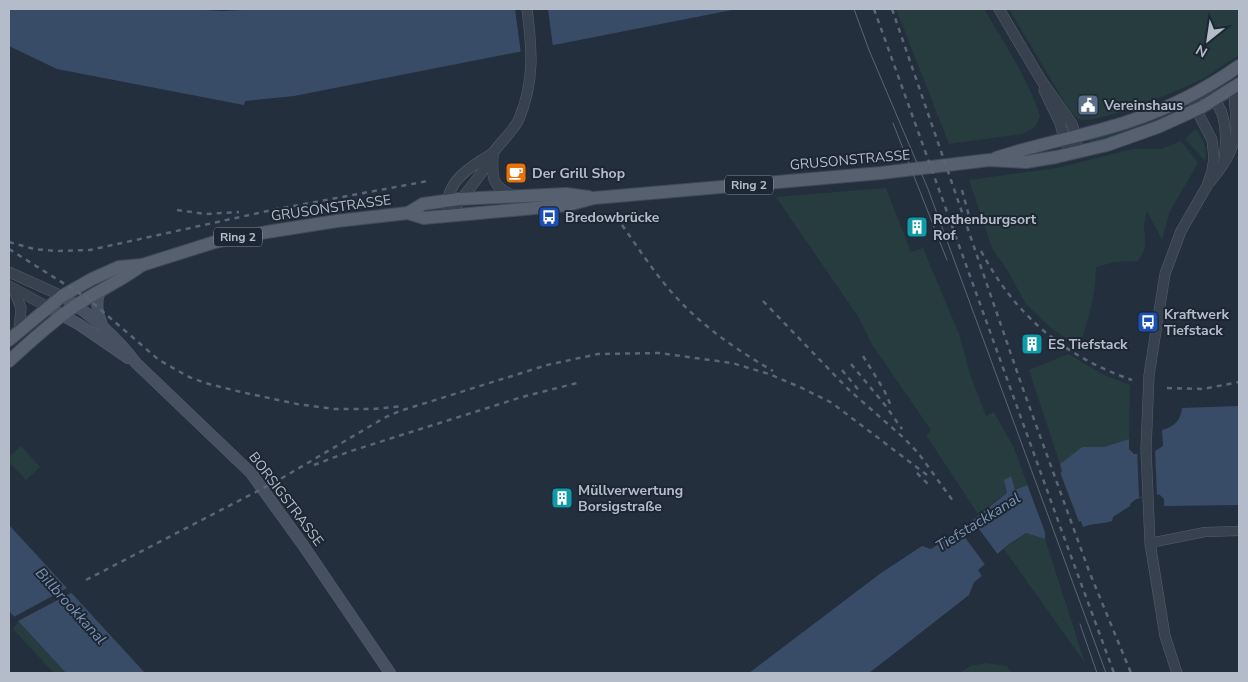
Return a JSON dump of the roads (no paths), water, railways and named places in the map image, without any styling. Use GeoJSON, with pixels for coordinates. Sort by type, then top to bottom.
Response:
{"type":"FeatureCollection","features":[{"type":"Feature","properties":{"kind":"main road","name":"Ring 2"},"geometry":{"type":"LineString","coordinates":[[1198,93],[1239,66]]}},
{"type":"Feature","properties":{"kind":"main road","name":"Ring 2"},"geometry":{"type":"LineString","coordinates":[[1214,100],[1238,85]]}},
{"type":"Feature","properties":{"kind":"main road","name":"GRUSONSTRASSE"},"geometry":{"type":"LineString","coordinates":[[989,160],[1024,148],[1129,122],[1198,93]]}},
{"type":"Feature","properties":{"kind":"main road","name":"GRUSONSTRASSE"},"geometry":{"type":"LineString","coordinates":[[408,212],[424,218],[449,216],[568,205],[594,198],[881,173],[989,160],[1026,162],[1073,154],[1138,135],[1196,110],[1214,100]]}},
{"type":"Feature","properties":{"kind":"main road","name":"GRUSONSTRASSE"},"geometry":{"type":"LineString","coordinates":[[62,296],[92,278],[114,269],[142,265],[223,240],[304,226],[408,212],[423,204],[453,200],[566,194],[594,198]]}},
{"type":"Feature","properties":{"kind":"main road","name":"GRUSONSTRASSE"},"geometry":{"type":"LineString","coordinates":[[63,315],[76,305],[126,277],[142,265]]}},
{"type":"Feature","properties":{"kind":"main road"},"geometry":{"type":"LineString","coordinates":[[100,291],[97,310],[104,328]]}},
{"type":"Feature","properties":{"kind":"main road","name":"Ring 2"},"geometry":{"type":"LineString","coordinates":[[9,340],[62,296]]}},
{"type":"Feature","properties":{"kind":"main road","name":"BORSIGSTRASSE"},"geometry":{"type":"LineString","coordinates":[[62,296],[104,328],[124,347],[136,363],[251,473],[303,544],[390,673]]}},
{"type":"Feature","properties":{"kind":"main road","name":"BORSIGSTRASSE"},"geometry":{"type":"LineString","coordinates":[[48,307],[136,363]]}},
{"type":"Feature","properties":{"kind":"main road","name":"Ring 2"},"geometry":{"type":"LineString","coordinates":[[9,361],[63,315]]}},
{"type":"Feature","properties":{"kind":"street"},"geometry":{"type":"LineString","coordinates":[[449,216],[453,200],[483,171],[494,152],[518,121],[526,101],[532,60],[527,9]]}},
{"type":"Feature","properties":{"kind":"street"},"geometry":{"type":"LineString","coordinates":[[999,9],[1041,80],[1072,124],[1070,138],[1073,154]]}},
{"type":"Feature","properties":{"kind":"street"},"geometry":{"type":"LineString","coordinates":[[1177,673],[1162,622],[1150,543],[1146,449],[1149,383],[1166,274],[1181,231],[1234,145],[1236,134],[1234,96],[1238,85]]}},
{"type":"Feature","properties":{"kind":"street"},"geometry":{"type":"LineString","coordinates":[[1207,186],[1214,158],[1213,144],[1196,110],[1194,102],[1198,93],[1214,100],[1220,109],[1224,123],[1226,146],[1224,162]]}},
{"type":"Feature","properties":{"kind":"street"},"geometry":{"type":"LineString","coordinates":[[494,152],[492,171],[494,180],[502,190],[514,196]]}},
{"type":"Feature","properties":{"kind":"street"},"geometry":{"type":"LineString","coordinates":[[9,272],[62,296]]}},
{"type":"Feature","properties":{"kind":"street"},"geometry":{"type":"LineString","coordinates":[[11,288],[48,307]]}},
{"type":"Feature","properties":{"kind":"street"},"geometry":{"type":"LineString","coordinates":[[11,288],[21,308],[22,319],[19,331]]}},
{"type":"Feature","properties":{"kind":"street"},"geometry":{"type":"LineString","coordinates":[[1150,543],[1205,532],[1239,531]]}},
{"type":"Feature","properties":{"kind":"water"},"geometry":{"type":"Polygon","coordinates":[[[9,9],[183,9],[223,11],[268,9],[737,9],[294,96],[245,101],[244,105],[57,69],[9,46],[9,9]]]}},
{"type":"Feature","properties":{"kind":"water","name":"Tiefstackkanal"},"geometry":{"type":"Polygon","coordinates":[[[1239,406],[1239,505],[1164,506],[1164,499],[1159,494],[1134,501],[1130,506],[1113,517],[1112,521],[1083,527],[1081,521],[1045,534],[1045,539],[1026,533],[978,570],[982,576],[974,582],[969,595],[869,673],[749,673],[881,573],[922,546],[931,549],[959,531],[1007,493],[1004,480],[1011,476],[1015,490],[1062,472],[1060,464],[1082,447],[1104,447],[1129,439],[1129,449],[1134,454],[1137,454],[1137,449],[1155,448],[1155,451],[1163,446],[1162,430],[1176,422],[1182,408],[1239,406]]]}},
{"type":"Feature","properties":{"kind":"water","name":"Billbrookkanal"},"geometry":{"type":"Polygon","coordinates":[[[9,525],[145,673],[66,673],[9,611],[9,525]]]}},
{"type":"Feature","properties":{"kind":"tram line"},"geometry":{"type":"LineString","coordinates":[[854,9],[869,50],[928,189],[1106,673]]}},
{"type":"Feature","properties":{"kind":"tram line"},"geometry":{"type":"LineString","coordinates":[[893,123],[947,260]]}},
{"type":"Feature","properties":{"kind":"tram line"},"geometry":{"type":"LineString","coordinates":[[1080,624],[1097,673]]}},
{"type":"Feature","properties":{"kind":"railway"},"geometry":{"type":"LineString","coordinates":[[874,9],[1114,673]]}},
{"type":"Feature","properties":{"kind":"railway"},"geometry":{"type":"LineString","coordinates":[[892,9],[1023,389],[1089,571],[1131,673]]}},
{"type":"Feature","properties":{"kind":"railway"},"geometry":{"type":"LineString","coordinates":[[9,242],[34,249],[55,251],[90,250],[272,210],[428,181]]}},
{"type":"Feature","properties":{"kind":"railway"},"geometry":{"type":"LineString","coordinates":[[962,190],[969,216]]}},
{"type":"Feature","properties":{"kind":"railway"},"geometry":{"type":"LineString","coordinates":[[177,210],[206,214],[239,212]]}},
{"type":"Feature","properties":{"kind":"railway"},"geometry":{"type":"LineString","coordinates":[[622,225],[661,279],[697,318],[746,355],[773,371]]}},
{"type":"Feature","properties":{"kind":"railway"},"geometry":{"type":"LineString","coordinates":[[9,249],[87,298],[159,360],[189,377],[205,383],[297,404],[334,409],[373,409],[403,406]]}},
{"type":"Feature","properties":{"kind":"railway"},"geometry":{"type":"LineString","coordinates":[[981,251],[1009,295],[1043,330],[1063,346],[1084,359],[1132,380]]}},
{"type":"Feature","properties":{"kind":"railway"},"geometry":{"type":"LineString","coordinates":[[763,301],[848,389],[905,439],[919,454],[953,501]]}},
{"type":"Feature","properties":{"kind":"railway"},"geometry":{"type":"LineString","coordinates":[[86,580],[277,481],[384,418],[400,411],[547,365],[598,354],[659,353],[732,363],[769,374],[832,403],[927,475]]}},
{"type":"Feature","properties":{"kind":"railway"},"geometry":{"type":"LineString","coordinates":[[863,356],[884,390],[892,408]]}},
{"type":"Feature","properties":{"kind":"railway"},"geometry":{"type":"LineString","coordinates":[[851,364],[902,429]]}},
{"type":"Feature","properties":{"kind":"railway"},"geometry":{"type":"LineString","coordinates":[[842,370],[861,393]]}},
{"type":"Feature","properties":{"kind":"railway"},"geometry":{"type":"LineString","coordinates":[[314,465],[351,451],[522,397],[581,382]]}},
{"type":"Feature","properties":{"kind":"railway"},"geometry":{"type":"LineString","coordinates":[[1167,388],[1203,389],[1239,382]]}},
{"type":"Feature","properties":{"kind":"railway"},"geometry":{"type":"LineString","coordinates":[[917,473],[930,486]]}},
{"type":"Feature","properties":{"kind":"place","name":"Vereinshaus"},"geometry":{"type":"Point","coordinates":[1088,105]}},
{"type":"Feature","properties":{"kind":"place","name":"Der Grill Shop"},"geometry":{"type":"Point","coordinates":[516,173]}},
{"type":"Feature","properties":{"kind":"place","name":"Bredowbrücke"},"geometry":{"type":"Point","coordinates":[549,217]}},
{"type":"Feature","properties":{"kind":"place","name":"Rothenburgsort Rof"},"geometry":{"type":"Point","coordinates":[917,227]}},
{"type":"Feature","properties":{"kind":"place","name":"Kraftwerk Tiefstack"},"geometry":{"type":"Point","coordinates":[1148,322]}},
{"type":"Feature","properties":{"kind":"place","name":"ES Tiefstack"},"geometry":{"type":"Point","coordinates":[1032,344]}},
{"type":"Feature","properties":{"kind":"place","name":"Müllverwertung Borsigstraße"},"geometry":{"type":"Point","coordinates":[562,498]}}]}
